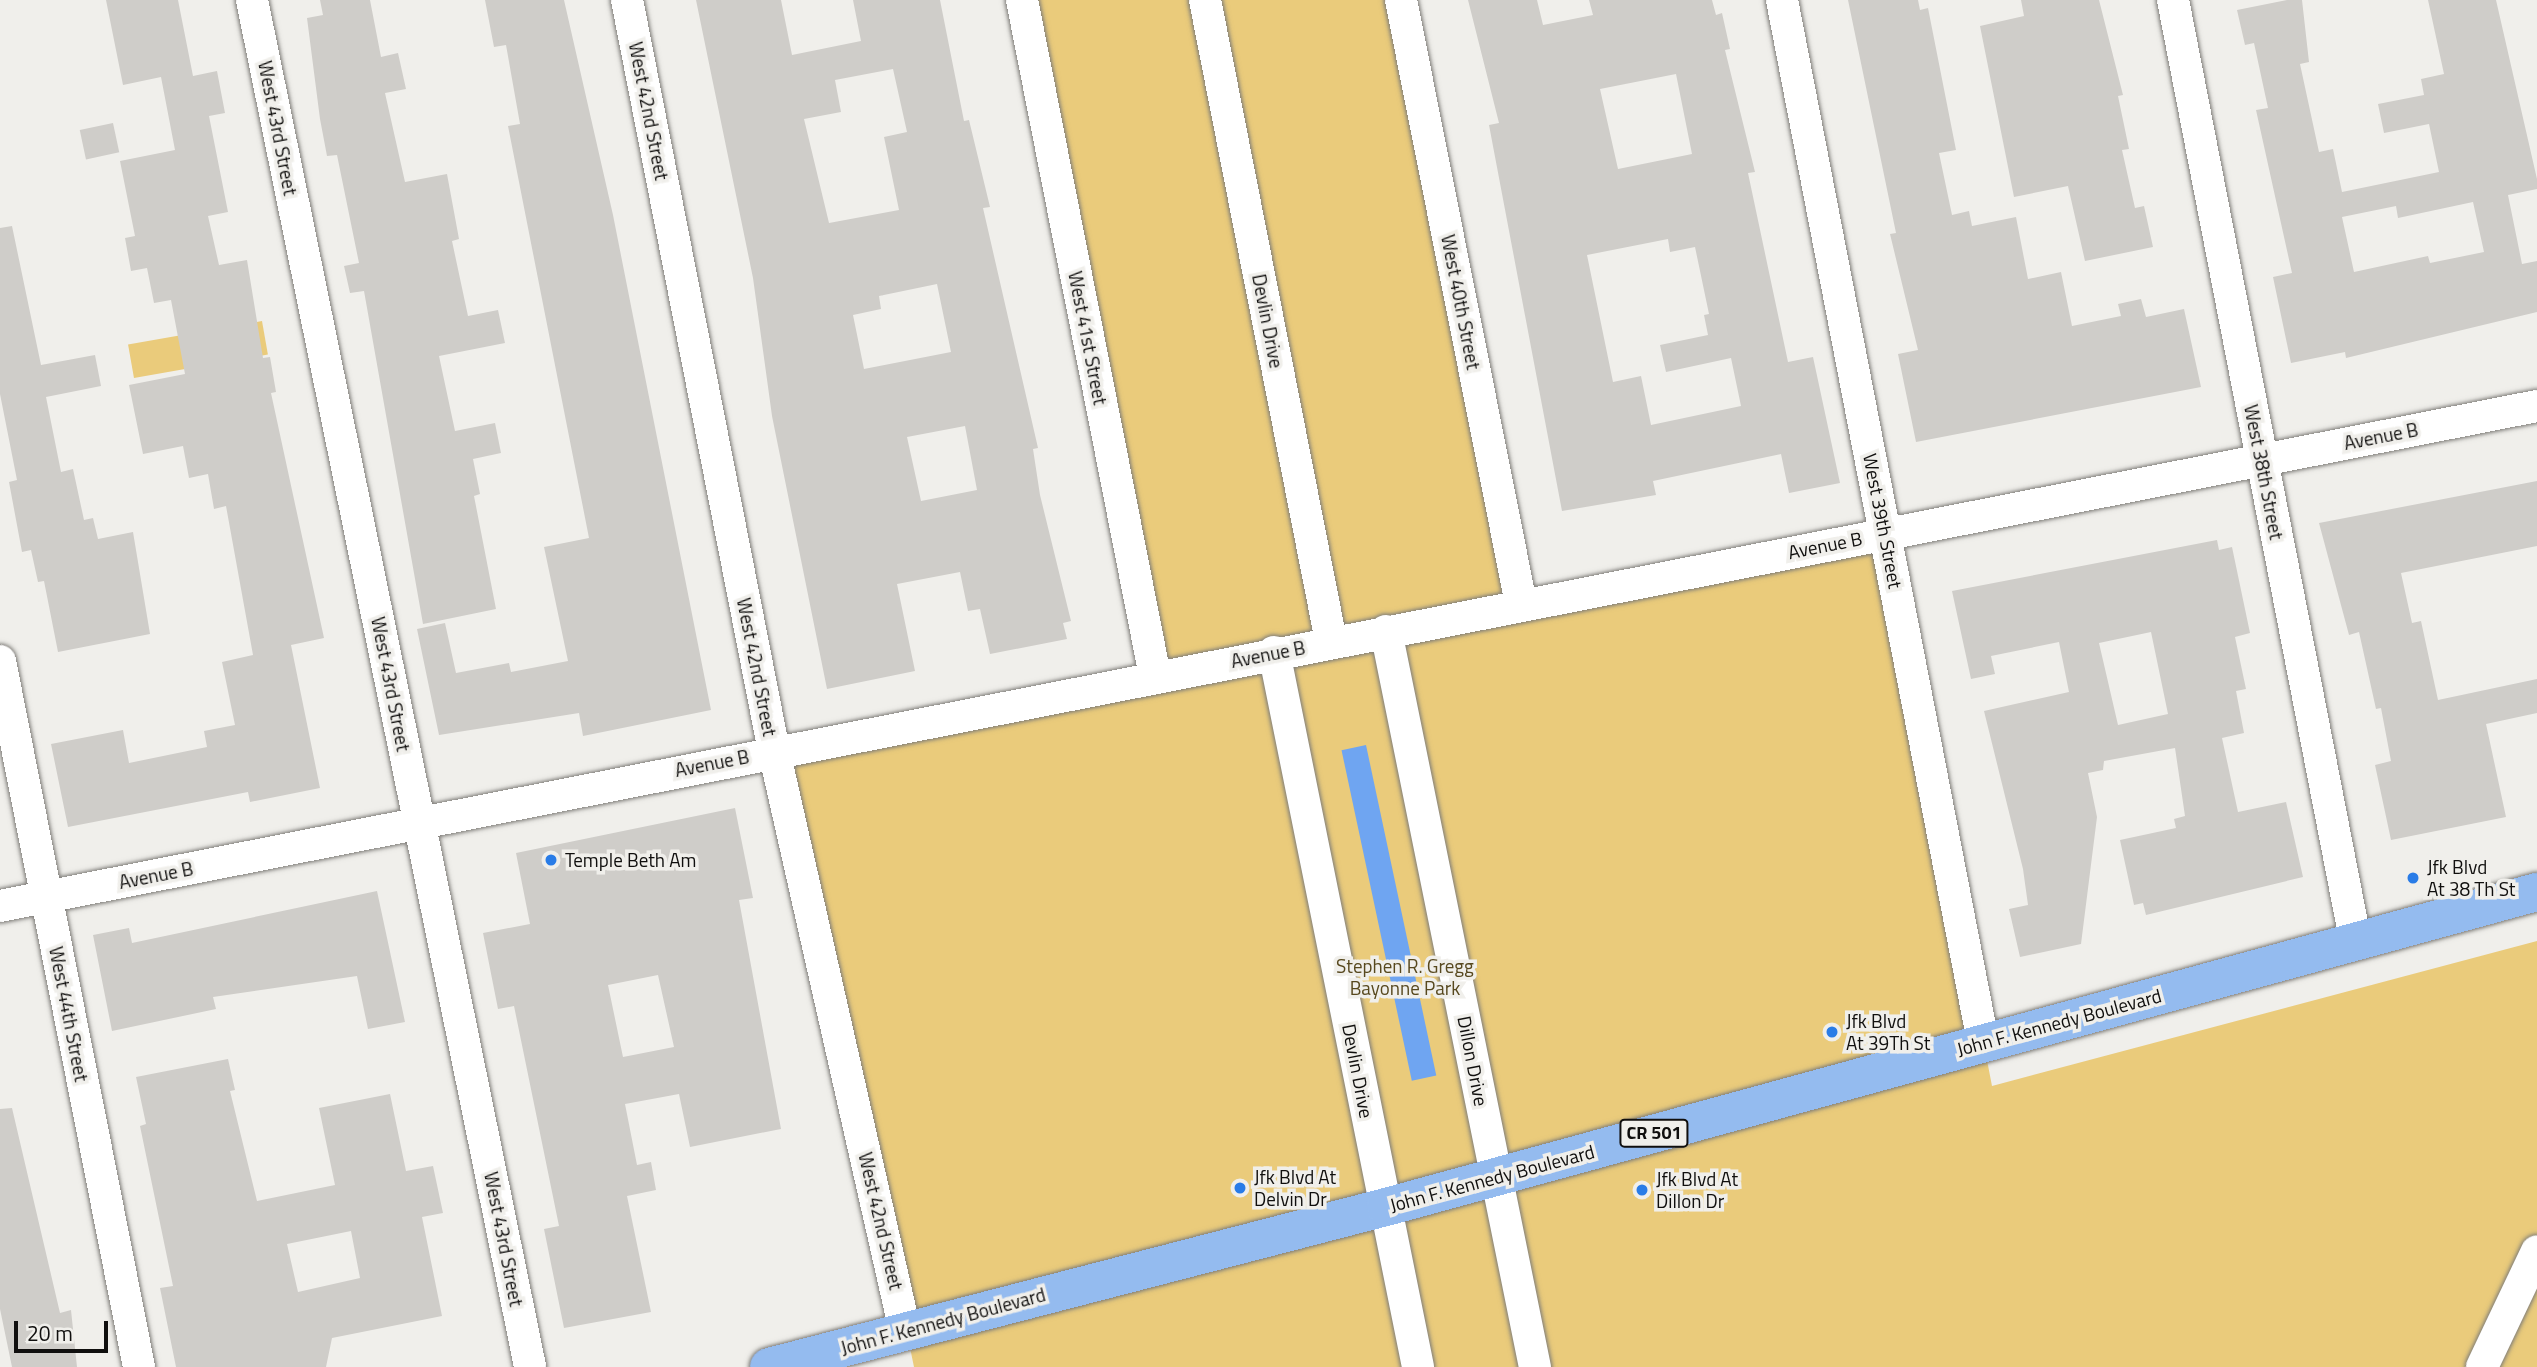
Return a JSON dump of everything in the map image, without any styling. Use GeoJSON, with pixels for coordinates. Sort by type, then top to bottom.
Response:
{"type":"FeatureCollection","features":[{"type":"Feature","properties":{"kind":"main road","name":"John F. Kennedy Boulevard"},"geometry":{"type":"LineString","coordinates":[[769,1367],[1386,1207],[2537,892]]}},
{"type":"Feature","properties":{"kind":"street","name":"West 43rd Street"},"geometry":{"type":"LineString","coordinates":[[252,0],[530,1367]]}},
{"type":"Feature","properties":{"kind":"street","name":"West 42nd Street"},"geometry":{"type":"LineString","coordinates":[[627,0],[774,751],[905,1331]]}},
{"type":"Feature","properties":{"kind":"street","name":"West 41st Street"},"geometry":{"type":"LineString","coordinates":[[1022,0],[1155,676]]}},
{"type":"Feature","properties":{"kind":"street","name":"Devlin Drive"},"geometry":{"type":"LineString","coordinates":[[1205,0],[1331,641]]}},
{"type":"Feature","properties":{"kind":"street","name":"West 40th Street"},"geometry":{"type":"LineString","coordinates":[[1401,0],[1521,604]]}},
{"type":"Feature","properties":{"kind":"street","name":"West 39th Street"},"geometry":{"type":"LineString","coordinates":[[1782,0],[1983,1042]]}},
{"type":"Feature","properties":{"kind":"street","name":"West 38th Street"},"geometry":{"type":"LineString","coordinates":[[2173,0],[2356,943]]}},
{"type":"Feature","properties":{"kind":"street","name":"Avenue B"},"geometry":{"type":"LineString","coordinates":[[0,906],[1274,652],[2537,405]]}},
{"type":"Feature","properties":{"kind":"street","name":"Dillon Drive"},"geometry":{"type":"LineString","coordinates":[[1386,631],[1535,1367]]}},
{"type":"Feature","properties":{"kind":"street","name":"Devlin Drive"},"geometry":{"type":"LineString","coordinates":[[1274,652],[1418,1367]]}},
{"type":"Feature","properties":{"kind":"street","name":"West 44th Street"},"geometry":{"type":"LineString","coordinates":[[0,661],[139,1367]]}},
{"type":"Feature","properties":{"kind":"street"},"geometry":{"type":"LineString","coordinates":[[2482,1367],[2537,1251]]}},
{"type":"Feature","properties":{"kind":"green space","name":"Stephen R. Gregg Bayonne Park"},"geometry":{"type":"Polygon","coordinates":[[[1021,0],[1401,0],[1521,604],[1885,533],[1992,1086],[2537,941],[2537,1367],[914,1367],[787,748],[1153,677],[1021,0]]]}},
{"type":"Feature","properties":{"kind":"green space"},"geometry":{"type":"Polygon","coordinates":[[[262,321],[268,354],[134,378],[128,345],[262,321]]]}},
{"type":"Feature","properties":{"kind":"water"},"geometry":{"type":"Polygon","coordinates":[[[1366,745],[1436,1076],[1412,1081],[1342,750],[1366,745]]]}},
{"type":"Feature","properties":{"kind":"building"},"geometry":{"type":"Polygon","coordinates":[[[106,0],[178,0],[193,76],[217,71],[225,113],[209,116],[228,212],[208,216],[219,265],[247,260],[263,358],[270,357],[276,392],[271,393],[324,638],[291,645],[320,788],[250,802],[248,792],[68,827],[51,744],[123,730],[129,763],[207,747],[204,731],[235,725],[222,662],[253,655],[226,506],[214,509],[208,474],[189,478],[183,446],[143,454],[129,385],[185,374],[171,300],[154,303],[147,268],[131,271],[125,238],[135,236],[120,161],[175,150],[161,77],[123,85],[106,0]]]}},
{"type":"Feature","properties":{"kind":"building"},"geometry":{"type":"Polygon","coordinates":[[[320,0],[370,0],[381,57],[398,53],[406,89],[385,93],[405,182],[447,174],[459,239],[452,241],[468,316],[498,310],[505,343],[439,356],[455,431],[495,423],[501,453],[473,459],[480,494],[474,496],[496,609],[423,624],[364,291],[350,293],[344,266],[359,263],[337,155],[327,156],[320,119],[307,18],[323,15],[320,0]]]}},
{"type":"Feature","properties":{"kind":"building"},"geometry":{"type":"Polygon","coordinates":[[[485,0],[564,0],[613,215],[711,710],[583,736],[579,713],[439,735],[417,629],[445,623],[456,673],[509,663],[511,672],[568,661],[544,547],[589,538],[508,126],[520,124],[506,45],[494,47],[485,0]]]}},
{"type":"Feature","properties":{"kind":"building"},"geometry":{"type":"Polygon","coordinates":[[[696,0],[781,0],[792,55],[861,41],[853,0],[940,0],[964,121],[969,120],[990,207],[983,208],[1038,448],[1033,449],[1040,495],[1071,621],[1063,623],[1067,639],[990,654],[980,609],[968,611],[960,572],[897,584],[915,671],[827,689],[772,416],[753,278],[696,0]],[[893,69],[835,80],[841,112],[804,119],[829,223],[899,210],[884,137],[907,132],[893,69]],[[937,284],[879,296],[881,309],[853,315],[864,369],[951,352],[937,284]],[[965,426],[907,437],[921,501],[977,490],[965,426]]]}},
{"type":"Feature","properties":{"kind":"building"},"geometry":{"type":"Polygon","coordinates":[[[1468,0],[1537,0],[1543,25],[1593,15],[1589,0],[1712,0],[1716,15],[1722,13],[1730,49],[1725,50],[1755,172],[1748,173],[1788,362],[1813,357],[1840,483],[1789,493],[1781,454],[1653,481],[1656,495],[1562,511],[1489,125],[1499,123],[1468,0]],[[1676,74],[1600,89],[1618,169],[1692,154],[1676,74]],[[1668,239],[1587,255],[1613,382],[1641,376],[1651,425],[1741,406],[1731,358],[1666,372],[1660,345],[1708,335],[1704,315],[1709,314],[1695,247],[1670,252],[1668,239]]]}},
{"type":"Feature","properties":{"kind":"building"},"geometry":{"type":"Polygon","coordinates":[[[1848,0],[1918,0],[1920,10],[1928,8],[1956,150],[1939,153],[1952,215],[1969,211],[1972,226],[2016,217],[2028,279],[2061,272],[2072,326],[2121,316],[2118,304],[2141,299],[2146,317],[2184,309],[2201,387],[1916,442],[1898,354],[1918,350],[1890,234],[1896,233],[1848,0]]]}},
{"type":"Feature","properties":{"kind":"building"},"geometry":{"type":"Polygon","coordinates":[[[2021,0],[2099,0],[2123,95],[2118,96],[2129,149],[2122,150],[2135,208],[2144,206],[2153,247],[2085,261],[2068,186],[2014,197],[1980,26],[2024,16],[2021,0]]]}},
{"type":"Feature","properties":{"kind":"building"},"geometry":{"type":"Polygon","coordinates":[[[2287,0],[2302,0],[2309,62],[2300,64],[2319,152],[2333,149],[2342,192],[2439,172],[2429,124],[2384,133],[2378,104],[2424,95],[2421,79],[2444,74],[2428,0],[2496,0],[2537,179],[2537,189],[2508,195],[2522,264],[2537,261],[2537,312],[2346,358],[2345,352],[2291,363],[2273,277],[2292,273],[2256,110],[2268,108],[2254,43],[2245,45],[2237,10],[2287,0]],[[2473,202],[2398,218],[2396,206],[2342,217],[2354,272],[2428,256],[2430,263],[2484,252],[2473,202]]]}},
{"type":"Feature","properties":{"kind":"building"},"geometry":{"type":"Polygon","coordinates":[[[113,123],[119,152],[86,159],[80,130],[113,123]]]}},
{"type":"Feature","properties":{"kind":"building"},"geometry":{"type":"Polygon","coordinates":[[[12,226],[41,365],[95,355],[101,386],[46,397],[61,472],[73,469],[84,520],[93,518],[98,539],[133,532],[150,634],[58,652],[44,581],[38,582],[31,550],[22,552],[9,482],[17,480],[0,394],[0,228],[12,226]]]}},
{"type":"Feature","properties":{"kind":"building"},"geometry":{"type":"Polygon","coordinates":[[[2537,481],[2537,546],[2401,573],[2412,623],[2421,621],[2438,700],[2537,679],[2537,713],[2486,724],[2506,817],[2391,840],[2375,765],[2391,761],[2381,708],[2376,709],[2359,632],[2349,635],[2319,523],[2537,481]]]}},
{"type":"Feature","properties":{"kind":"building"},"geometry":{"type":"Polygon","coordinates":[[[2217,540],[2219,550],[2232,547],[2250,633],[2235,637],[2246,689],[2236,691],[2244,733],[2222,738],[2238,812],[2286,802],[2303,877],[2146,915],[2143,903],[2134,905],[2120,840],[2176,828],[2174,819],[2185,816],[2175,748],[2104,761],[2103,770],[2088,773],[2097,817],[2081,944],[2020,957],[2009,909],[2028,905],[2023,869],[1984,711],[2069,692],[2059,642],[1991,656],[1995,674],[1971,679],[1952,591],[2217,540]],[[2151,632],[2099,643],[2118,725],[2168,714],[2151,632]]]}},
{"type":"Feature","properties":{"kind":"building"},"geometry":{"type":"Polygon","coordinates":[[[735,808],[753,898],[739,900],[781,1129],[690,1147],[679,1094],[625,1104],[637,1165],[651,1162],[656,1190],[627,1196],[651,1312],[564,1328],[544,1229],[559,1226],[514,1006],[498,1009],[483,933],[530,924],[516,853],[735,808]],[[658,975],[608,985],[623,1057],[674,1047],[658,975]]]}},
{"type":"Feature","properties":{"kind":"building"},"geometry":{"type":"Polygon","coordinates":[[[377,891],[405,1022],[368,1029],[357,976],[213,997],[216,1009],[112,1031],[93,935],[129,928],[132,943],[377,891]]]}},
{"type":"Feature","properties":{"kind":"building"},"geometry":{"type":"Polygon","coordinates":[[[228,1059],[235,1090],[230,1091],[257,1201],[335,1185],[319,1108],[390,1094],[406,1171],[433,1166],[443,1213],[422,1217],[442,1316],[332,1338],[326,1367],[176,1367],[160,1288],[173,1286],[140,1126],[146,1124],[136,1077],[228,1059]],[[351,1231],[287,1244],[298,1292],[360,1278],[351,1231]]]}},
{"type":"Feature","properties":{"kind":"building"},"geometry":{"type":"Polygon","coordinates":[[[12,1108],[60,1313],[71,1310],[77,1367],[12,1367],[0,1309],[0,1109],[12,1108]]]}},
{"type":"Feature","properties":{"kind":"place","name":"Temple Beth Am"},"geometry":{"type":"Point","coordinates":[551,860]}},
{"type":"Feature","properties":{"kind":"place","name":"Jfk Blvd At 38 Th St"},"geometry":{"type":"Point","coordinates":[2413,878]}},
{"type":"Feature","properties":{"kind":"place","name":"Jfk Blvd At 39Th St"},"geometry":{"type":"Point","coordinates":[1832,1032]}},
{"type":"Feature","properties":{"kind":"place","name":"Jfk Blvd At Delvin Dr"},"geometry":{"type":"Point","coordinates":[1240,1188]}},
{"type":"Feature","properties":{"kind":"place","name":"Jfk Blvd At Dillon Dr"},"geometry":{"type":"Point","coordinates":[1642,1190]}}]}
